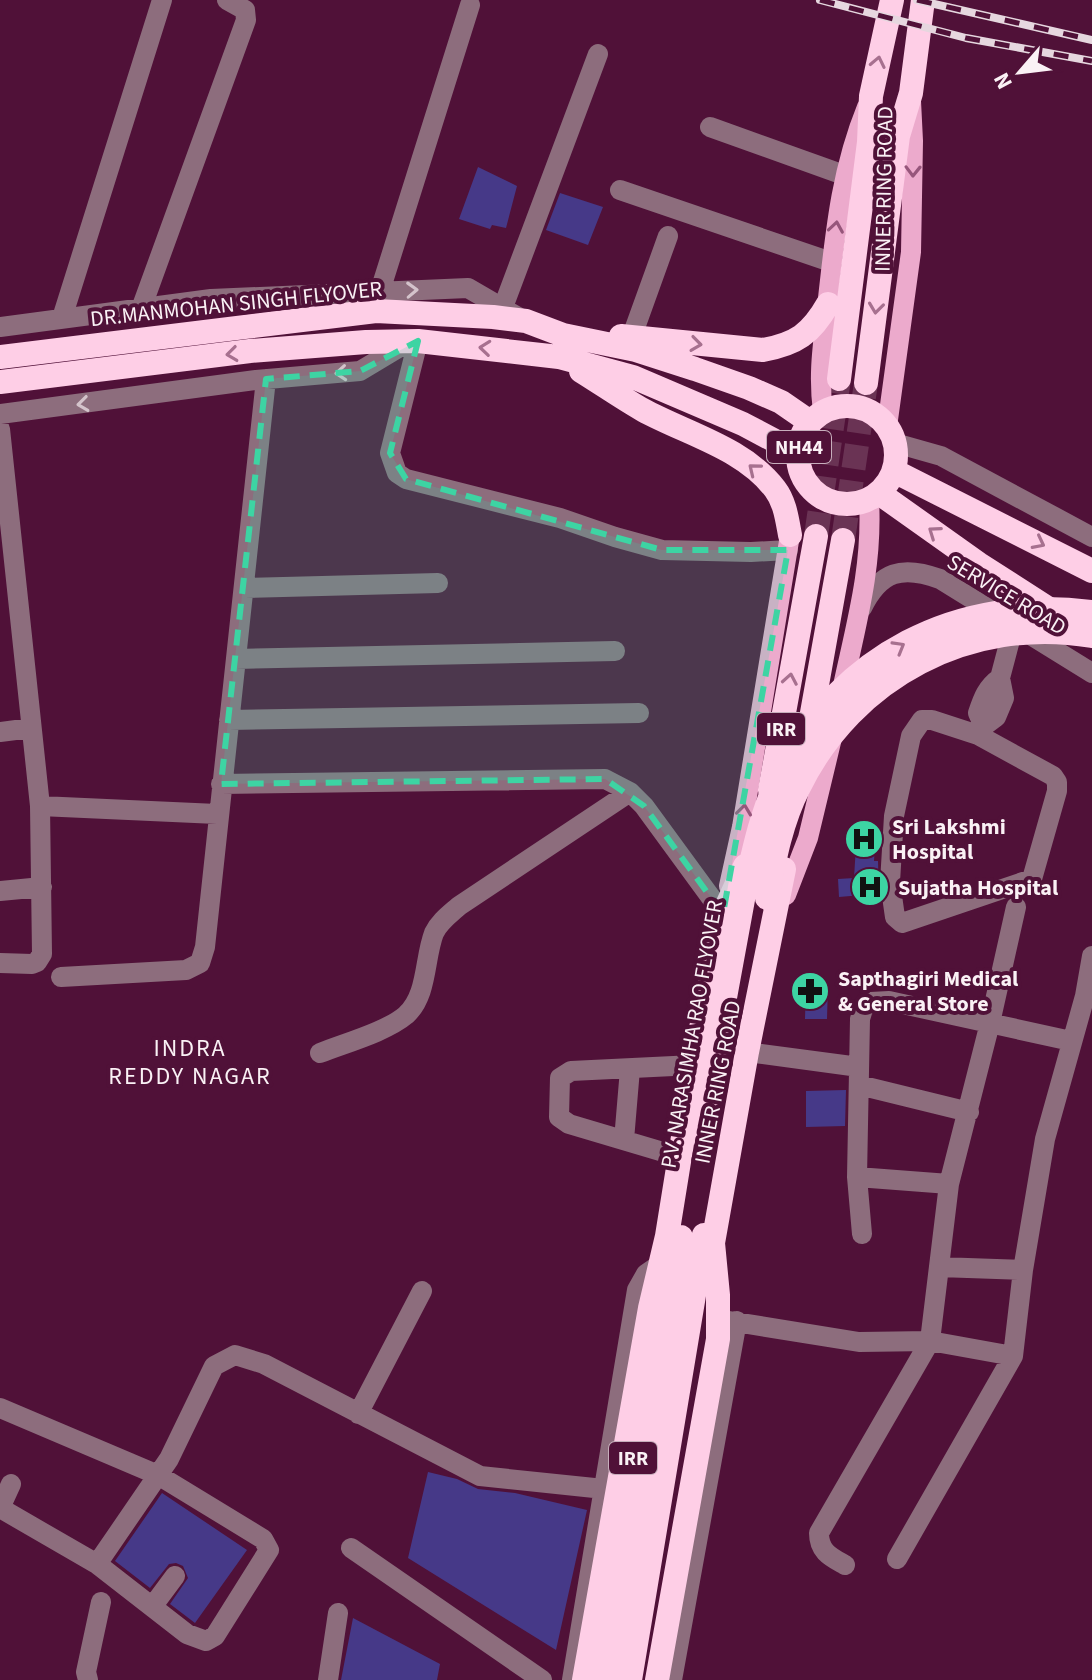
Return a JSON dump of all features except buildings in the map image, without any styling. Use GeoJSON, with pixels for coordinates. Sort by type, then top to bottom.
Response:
{"type":"FeatureCollection","features":[{"type":"Feature","properties":{"kind":"highway","name":"INNER RING ROAD"},"geometry":{"type":"LineString","coordinates":[[871,96],[892,0]]}},
{"type":"Feature","properties":{"kind":"highway","name":"INNER RING ROAD"},"geometry":{"type":"LineString","coordinates":[[911,93],[923,0]]}},
{"type":"Feature","properties":{"kind":"highway"},"geometry":{"type":"LineString","coordinates":[[866,383],[898,136],[911,93]]}},
{"type":"Feature","properties":{"kind":"highway"},"geometry":{"type":"LineString","coordinates":[[839,379],[869,142],[871,96]]}},
{"type":"Feature","properties":{"kind":"highway"},"geometry":{"type":"LineString","coordinates":[[561,346],[632,336],[763,350],[783,346],[804,335],[817,323],[828,304]]}},
{"type":"Feature","properties":{"kind":"highway","name":"DR.MANMOHAN SINGH FLYOVER"},"geometry":{"type":"LineString","coordinates":[[0,357],[376,311],[526,321]]}},
{"type":"Feature","properties":{"kind":"highway","name":"NH44"},"geometry":{"type":"LineString","coordinates":[[526,321],[561,346],[743,424],[798,453]]}},
{"type":"Feature","properties":{"kind":"highway","name":"NH44"},"geometry":{"type":"LineString","coordinates":[[0,382],[250,351],[366,342],[561,346],[636,350],[749,388],[816,417]]}},
{"type":"Feature","properties":{"kind":"highway"},"geometry":{"type":"LineString","coordinates":[[561,346],[643,410],[734,455],[759,472],[776,491],[786,512],[789,543]]}},
{"type":"Feature","properties":{"kind":"highway","name":"NH44"},"geometry":{"type":"LineString","coordinates":[[874,496],[853,504],[836,503],[820,496],[808,485],[800,470],[798,453],[801,437],[816,417],[839,406],[854,406],[869,411],[891,435]]}},
{"type":"Feature","properties":{"kind":"highway"},"geometry":{"type":"LineString","coordinates":[[891,435],[896,463],[894,471],[874,496],[1092,637]]}},
{"type":"Feature","properties":{"kind":"highway"},"geometry":{"type":"LineString","coordinates":[[894,471],[1092,571]]}},
{"type":"Feature","properties":{"kind":"highway","name":"IRR"},"geometry":{"type":"LineString","coordinates":[[723,914],[762,829],[816,536]]}},
{"type":"Feature","properties":{"kind":"highway","name":"IRR"},"geometry":{"type":"LineString","coordinates":[[774,924],[843,540]]}},
{"type":"Feature","properties":{"kind":"highway","name":"P.V. NARASIMHA RAO FLYOVER"},"geometry":{"type":"LineString","coordinates":[[606,1680],[678,1255],[744,894],[762,819],[778,779],[799,740],[830,700],[867,667],[902,645],[939,627],[983,614],[1028,609],[1092,612]]}},
{"type":"Feature","properties":{"kind":"highway"},"geometry":{"type":"LineString","coordinates":[[630,1680],[703,1243],[767,898],[783,828],[797,790],[816,754],[846,717],[881,685],[930,656],[967,642],[1009,634],[1050,632],[1092,637]]}},
{"type":"Feature","properties":{"kind":"highway","name":"INNER RING ROAD"},"geometry":{"type":"LineString","coordinates":[[667,1236],[694,1065],[723,914]]}},
{"type":"Feature","properties":{"kind":"highway","name":"INNER RING ROAD"},"geometry":{"type":"LineString","coordinates":[[713,1243],[747,1052],[774,924]]}},
{"type":"Feature","properties":{"kind":"highway"},"geometry":{"type":"LineString","coordinates":[[584,1680],[659,1265],[667,1236]]}},
{"type":"Feature","properties":{"kind":"highway"},"geometry":{"type":"LineString","coordinates":[[657,1680],[718,1339],[728,1320],[713,1243]]}},
{"type":"Feature","properties":{"kind":"main road","name":"INNER RING ROAD"},"geometry":{"type":"LineString","coordinates":[[891,435],[911,252],[911,93]]}},
{"type":"Feature","properties":{"kind":"main road","name":"INNER RING ROAD"},"geometry":{"type":"LineString","coordinates":[[816,417],[831,262],[844,175],[853,141],[871,96]]}},
{"type":"Feature","properties":{"kind":"main road","name":"INNER RING ROAD"},"geometry":{"type":"LineString","coordinates":[[774,924],[814,815],[862,608],[874,496]]}},
{"type":"Feature","properties":{"kind":"main road","name":"INNER RING ROAD"},"geometry":{"type":"LineString","coordinates":[[723,914],[742,827],[789,543]]}},
{"type":"Feature","properties":{"kind":"main road","name":"INNER RING ROAD"},"geometry":{"type":"LineString","coordinates":[[600,1680],[667,1236]]}},
{"type":"Feature","properties":{"kind":"main road","name":"INNER RING ROAD"},"geometry":{"type":"LineString","coordinates":[[636,1680],[713,1243]]}},
{"type":"Feature","properties":{"kind":"street"},"geometry":{"type":"LineString","coordinates":[[62,318],[162,0]]}},
{"type":"Feature","properties":{"kind":"street"},"geometry":{"type":"LineString","coordinates":[[141,309],[246,20],[245,10],[227,0]]}},
{"type":"Feature","properties":{"kind":"street"},"geometry":{"type":"LineString","coordinates":[[380,291],[470,5]]}},
{"type":"Feature","properties":{"kind":"street"},"geometry":{"type":"LineString","coordinates":[[502,310],[598,54]]}},
{"type":"Feature","properties":{"kind":"street"},"geometry":{"type":"LineString","coordinates":[[710,127],[844,175]]}},
{"type":"Feature","properties":{"kind":"street"},"geometry":{"type":"LineString","coordinates":[[620,190],[831,262]]}},
{"type":"Feature","properties":{"kind":"street"},"geometry":{"type":"LineString","coordinates":[[632,336],[668,236]]}},
{"type":"Feature","properties":{"kind":"street","name":"NH44"},"geometry":{"type":"LineString","coordinates":[[0,327],[211,299],[468,288],[526,321]]}},
{"type":"Feature","properties":{"kind":"street"},"geometry":{"type":"LineString","coordinates":[[0,414],[266,379],[360,371],[414,341]]}},
{"type":"Feature","properties":{"kind":"street"},"geometry":{"type":"LineString","coordinates":[[414,341],[390,453],[397,473],[406,479],[560,518],[662,550],[751,552],[789,543]]}},
{"type":"Feature","properties":{"kind":"street"},"geometry":{"type":"LineString","coordinates":[[61,977],[186,970],[200,963],[205,947],[266,379]]}},
{"type":"Feature","properties":{"kind":"street"},"geometry":{"type":"LineString","coordinates":[[0,429],[40,806],[42,887],[40,959],[32,964],[0,963]]}},
{"type":"Feature","properties":{"kind":"street"},"geometry":{"type":"LineString","coordinates":[[891,435],[941,456],[1092,537]]}},
{"type":"Feature","properties":{"kind":"street","name":"SERVICE ROAD"},"geometry":{"type":"LineString","coordinates":[[862,608],[871,589],[885,577],[903,571],[921,572],[940,579],[1092,673]]}},
{"type":"Feature","properties":{"kind":"street"},"geometry":{"type":"LineString","coordinates":[[245,588],[438,583]]}},
{"type":"Feature","properties":{"kind":"street"},"geometry":{"type":"LineString","coordinates":[[981,731],[922,720],[911,736],[894,816],[890,882],[895,917],[902,923],[1032,879],[1057,782],[1053,776],[981,731],[978,713],[988,689],[1000,678],[1014,625]]}},
{"type":"Feature","properties":{"kind":"street"},"geometry":{"type":"LineString","coordinates":[[236,659],[615,651]]}},
{"type":"Feature","properties":{"kind":"street"},"geometry":{"type":"LineString","coordinates":[[229,720],[639,713]]}},
{"type":"Feature","properties":{"kind":"street"},"geometry":{"type":"LineString","coordinates":[[0,732],[31,728]]}},
{"type":"Feature","properties":{"kind":"street"},"geometry":{"type":"LineString","coordinates":[[221,784],[605,779],[630,792],[644,806],[723,914]]}},
{"type":"Feature","properties":{"kind":"street"},"geometry":{"type":"LineString","coordinates":[[320,1053],[407,1014],[419,998],[435,931],[444,919],[630,792]]}},
{"type":"Feature","properties":{"kind":"street"},"geometry":{"type":"LineString","coordinates":[[40,806],[217,814]]}},
{"type":"Feature","properties":{"kind":"street"},"geometry":{"type":"LineString","coordinates":[[0,891],[42,887]]}},
{"type":"Feature","properties":{"kind":"street"},"geometry":{"type":"LineString","coordinates":[[845,1565],[826,1554],[819,1544],[819,1533],[930,1341],[949,1184],[969,1112],[1016,907]]}},
{"type":"Feature","properties":{"kind":"street"},"geometry":{"type":"LineString","coordinates":[[897,1559],[1013,1356],[1023,1270],[1045,1139],[1071,1041],[1088,996],[1092,956]]}},
{"type":"Feature","properties":{"kind":"street"},"geometry":{"type":"LineString","coordinates":[[862,1234],[857,1177],[860,1019],[863,1009],[871,1002],[889,1001],[1071,1041]]}},
{"type":"Feature","properties":{"kind":"street"},"geometry":{"type":"LineString","coordinates":[[747,1052],[859,1076],[969,1112]]}},
{"type":"Feature","properties":{"kind":"street"},"geometry":{"type":"LineString","coordinates":[[680,1157],[569,1124],[559,1117],[560,1078],[571,1071],[694,1065]]}},
{"type":"Feature","properties":{"kind":"street"},"geometry":{"type":"LineString","coordinates":[[624,1140],[630,1069]]}},
{"type":"Feature","properties":{"kind":"street"},"geometry":{"type":"LineString","coordinates":[[857,1177],[949,1184]]}},
{"type":"Feature","properties":{"kind":"street"},"geometry":{"type":"LineString","coordinates":[[572,1680],[637,1290],[646,1274],[659,1265]]}},
{"type":"Feature","properties":{"kind":"street"},"geometry":{"type":"LineString","coordinates":[[939,1267],[1023,1270]]}},
{"type":"Feature","properties":{"kind":"street"},"geometry":{"type":"LineString","coordinates":[[358,1414],[422,1291]]}},
{"type":"Feature","properties":{"kind":"street"},"geometry":{"type":"LineString","coordinates":[[672,1680],[728,1320],[859,1342],[930,1341],[1013,1356]]}},
{"type":"Feature","properties":{"kind":"street"},"geometry":{"type":"LineString","coordinates":[[97,1564],[169,1459],[214,1366],[235,1355],[264,1364],[480,1476],[604,1489]]}},
{"type":"Feature","properties":{"kind":"street"},"geometry":{"type":"LineString","coordinates":[[0,1408],[158,1475],[263,1539],[269,1550],[215,1636],[206,1641],[187,1634],[97,1564],[0,1508],[11,1484]]}},
{"type":"Feature","properties":{"kind":"street"},"geometry":{"type":"LineString","coordinates":[[351,1548],[542,1680]]}},
{"type":"Feature","properties":{"kind":"street"},"geometry":{"type":"LineString","coordinates":[[152,1607],[175,1576]]}},
{"type":"Feature","properties":{"kind":"street"},"geometry":{"type":"LineString","coordinates":[[88,1680],[86,1672],[101,1602]]}},
{"type":"Feature","properties":{"kind":"street"},"geometry":{"type":"LineString","coordinates":[[328,1680],[338,1613]]}},
{"type":"Feature","properties":{"kind":"highlighted area"},"geometry":{"type":"Polygon","coordinates":[[[418,341],[390,453],[406,479],[662,550],[788,550],[723,914],[644,806],[605,779],[221,784],[266,379],[360,371],[418,341]]]}},
{"type":"Feature","properties":{"kind":"tunnel"},"geometry":{"type":"LineString","coordinates":[[816,536],[839,379]]}},
{"type":"Feature","properties":{"kind":"tunnel"},"geometry":{"type":"LineString","coordinates":[[843,540],[866,383]]}},
{"type":"Feature","properties":{"kind":"railway"},"geometry":{"type":"LineString","coordinates":[[820,0],[966,38],[1092,61]]}},
{"type":"Feature","properties":{"kind":"railway"},"geometry":{"type":"LineString","coordinates":[[917,0],[1092,40]]}},
{"type":"Feature","properties":{"kind":"place","name":"Sri Lakshmi Hospital"},"geometry":{"type":"Point","coordinates":[864,839]}},
{"type":"Feature","properties":{"kind":"place","name":"Sujatha Hospital"},"geometry":{"type":"Point","coordinates":[870,887]}},
{"type":"Feature","properties":{"kind":"place","name":"Sapthagiri Medical & General Store"},"geometry":{"type":"Point","coordinates":[810,991]}},
{"type":"Feature","properties":{"kind":"district","name":"INDRA REDDY NAGAR"},"geometry":{"type":"Point","coordinates":[190,1062]}}]}
